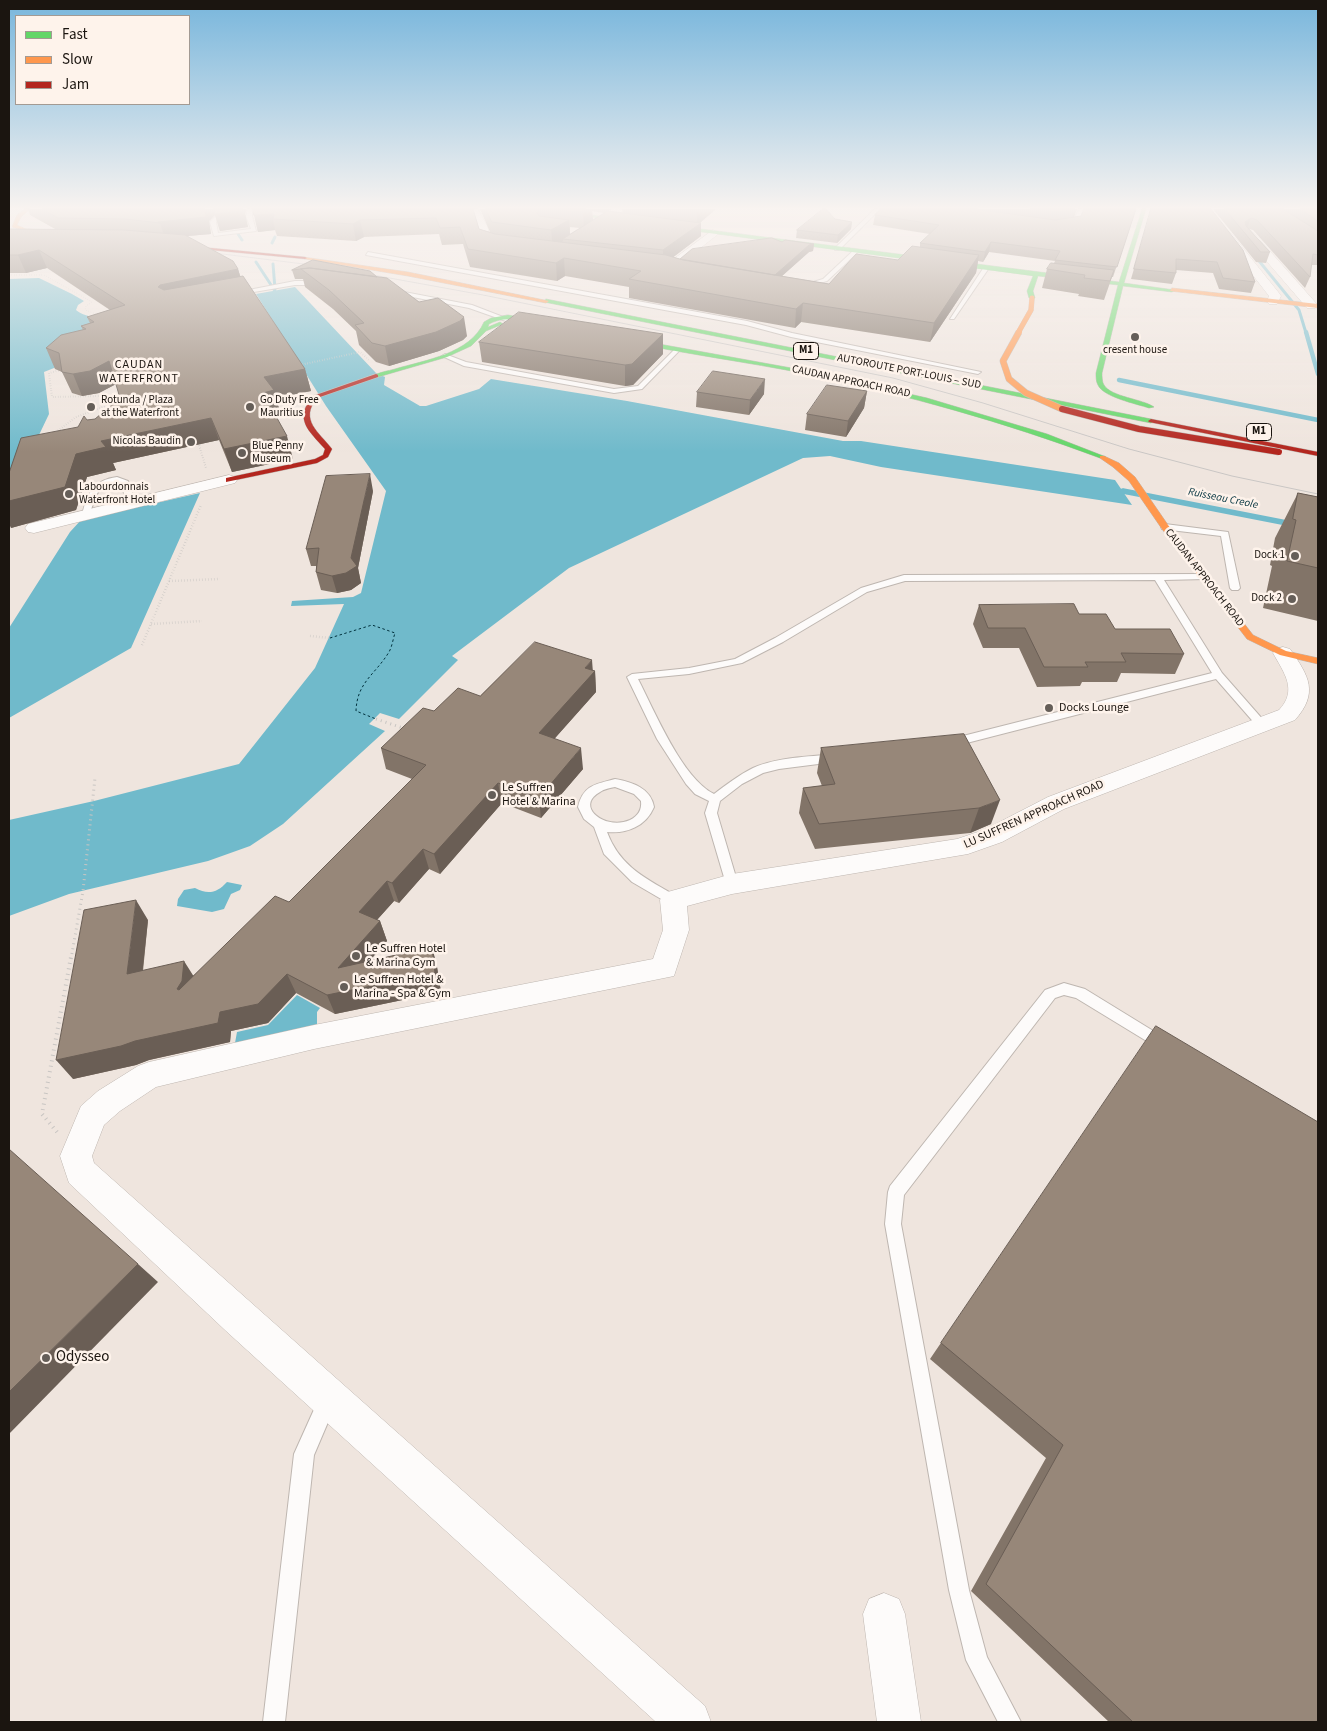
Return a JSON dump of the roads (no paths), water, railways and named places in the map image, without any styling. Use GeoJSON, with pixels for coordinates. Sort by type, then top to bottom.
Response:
{"type":"FeatureCollection","features":[{"type":"Feature","properties":{"kind":"main road","name":"AUTOROUTE PORT-LOUIS – SUD"},"geometry":{"type":"LineString","coordinates":[[493,290],[1318,454]]}},
{"type":"Feature","properties":{"kind":"main road","name":"AUTOROUTE PORT-LOUIS – SUD"},"geometry":{"type":"LineString","coordinates":[[540,290],[1318,443]]}},
{"type":"Feature","properties":{"kind":"main road"},"geometry":{"type":"LineString","coordinates":[[1030,290],[1032,310],[1003,361],[1006,375],[1021,390],[1046,404],[1099,421],[1318,460]]}},
{"type":"Feature","properties":{"kind":"main road"},"geometry":{"type":"LineString","coordinates":[[1095,396],[1156,408],[1114,395],[1099,384],[1098,375],[1119,290]]}},
{"type":"Feature","properties":{"kind":"main road"},"geometry":{"type":"LineString","coordinates":[[1164,290],[1314,305]]}},
{"type":"Feature","properties":{"kind":"main road"},"geometry":{"type":"LineString","coordinates":[[229,480],[326,456],[329,449],[307,422],[304,412],[306,404],[322,394],[445,356],[469,344],[484,330],[494,325],[514,322],[553,327],[517,318],[497,316],[486,324],[484,330]]}},
{"type":"Feature","properties":{"kind":"main road","name":"CAUDAN APPROACH ROAD"},"geometry":{"type":"LineString","coordinates":[[617,339],[855,382],[970,411],[1103,457],[1126,473],[1135,484],[1165,527],[1250,637],[1283,653],[1318,661]]}},
{"type":"Feature","properties":{"kind":"main road"},"geometry":{"type":"LineString","coordinates":[[909,363],[988,374],[1037,384]]}},
{"type":"Feature","properties":{"kind":"main road"},"geometry":{"type":"LineString","coordinates":[[894,369],[1104,430],[1290,462]]}},
{"type":"Feature","properties":{"kind":"street"},"geometry":{"type":"LineString","coordinates":[[1270,290],[1275,296],[1276,302]]}},
{"type":"Feature","properties":{"kind":"street"},"geometry":{"type":"LineString","coordinates":[[1300,290],[1314,305]]}},
{"type":"Feature","properties":{"kind":"street"},"geometry":{"type":"LineString","coordinates":[[34,528],[229,480]]}},
{"type":"Feature","properties":{"kind":"street","name":"LU SUFFREN APPROACH ROAD"},"geometry":{"type":"LineString","coordinates":[[673,900],[732,884],[959,848],[993,836],[1056,803],[1287,715],[1296,707],[1301,696],[1299,685],[1283,653]]}},
{"type":"Feature","properties":{"kind":"street"},"geometry":{"type":"LineString","coordinates":[[673,900],[676,930],[664,968],[323,1035],[149,1075],[110,1101],[92,1116],[76,1156],[80,1172],[102,1194],[689,1722]]}},
{"type":"Feature","properties":{"kind":"street"},"geometry":{"type":"LineString","coordinates":[[884,1614],[899,1722]]}},
{"type":"Feature","properties":{"kind":"lane"},"geometry":{"type":"LineString","coordinates":[[226,295],[256,290]]}},
{"type":"Feature","properties":{"kind":"lane"},"geometry":{"type":"LineString","coordinates":[[565,290],[747,323],[791,335],[988,374]]}},
{"type":"Feature","properties":{"kind":"lane"},"geometry":{"type":"LineString","coordinates":[[952,318],[971,290]]}},
{"type":"Feature","properties":{"kind":"lane"},"geometry":{"type":"LineString","coordinates":[[391,292],[470,306],[514,322]]}},
{"type":"Feature","properties":{"kind":"lane"},"geometry":{"type":"LineString","coordinates":[[445,356],[464,364],[614,391],[628,391],[640,388],[678,349]]}},
{"type":"Feature","properties":{"kind":"lane"},"geometry":{"type":"LineString","coordinates":[[86,515],[95,488],[109,480],[119,479],[124,481],[132,504]]}},
{"type":"Feature","properties":{"kind":"lane"},"geometry":{"type":"LineString","coordinates":[[1165,527],[1225,534],[1234,588]]}},
{"type":"Feature","properties":{"kind":"lane"},"geometry":{"type":"LineString","coordinates":[[1158,577],[1218,675],[1261,724]]}},
{"type":"Feature","properties":{"kind":"lane"},"geometry":{"type":"LineString","coordinates":[[714,799],[699,791],[690,781],[663,739],[632,677],[689,671],[738,661],[779,640],[864,590],[904,578],[1203,577]]}},
{"type":"Feature","properties":{"kind":"lane"},"geometry":{"type":"LineString","coordinates":[[941,744],[960,741],[1218,675]]}},
{"type":"Feature","properties":{"kind":"lane"},"geometry":{"type":"LineString","coordinates":[[732,884],[711,813],[714,799],[738,781],[759,770],[779,765],[845,756]]}},
{"type":"Feature","properties":{"kind":"lane"},"geometry":{"type":"LineString","coordinates":[[599,825],[609,828],[630,825],[645,814],[647,807],[646,799],[634,787],[625,784],[610,784],[595,789],[584,801],[584,808],[591,821],[599,825],[608,850],[636,879],[673,900]]}},
{"type":"Feature","properties":{"kind":"lane"},"geometry":{"type":"LineString","coordinates":[[1010,1722],[977,1660],[959,1590],[893,1224],[896,1192],[1050,994],[1064,989],[1080,993],[1174,1051]]}},
{"type":"Feature","properties":{"kind":"lane"},"geometry":{"type":"LineString","coordinates":[[274,1722],[304,1454],[329,1399]]}},
{"type":"Feature","properties":{"kind":"water"},"geometry":{"type":"Polygon","coordinates":[[[9,290],[63,290],[84,301],[78,305],[76,310],[82,314],[104,318],[59,366],[44,372],[49,414],[9,498],[9,290]]]}},
{"type":"Feature","properties":{"kind":"water"},"geometry":{"type":"Polygon","coordinates":[[[280,290],[298,290],[376,373],[385,377],[384,385],[420,406],[426,406],[479,389],[491,379],[627,401],[843,441],[861,441],[1115,480],[1132,505],[881,467],[830,456],[803,458],[569,568],[452,656],[458,660],[399,719],[380,713],[369,724],[385,731],[283,824],[250,846],[208,861],[69,894],[9,916],[9,820],[94,801],[239,764],[315,668],[344,604],[291,606],[292,601],[353,597],[361,593],[386,491],[326,406],[256,294],[280,290]]]}},
{"type":"Feature","properties":{"kind":"water"},"geometry":{"type":"Polygon","coordinates":[[[200,493],[131,648],[9,718],[9,628],[70,532],[81,520],[200,493]]]}},
{"type":"Feature","properties":{"kind":"water"},"geometry":{"type":"Polygon","coordinates":[[[227,882],[242,885],[240,890],[231,894],[224,909],[212,912],[177,906],[178,899],[184,890],[195,888],[204,892],[212,892],[220,889],[227,882]]]}},
{"type":"Feature","properties":{"kind":"water"},"geometry":{"type":"Polygon","coordinates":[[[297,995],[320,1008],[317,1012],[317,1025],[235,1043],[237,1032],[268,1025],[297,995]]]}},
{"type":"Feature","properties":{"kind":"waterway","name":"Ruisseau Creole"},"geometry":{"type":"LineString","coordinates":[[1283,290],[1299,310],[1306,333]]}},
{"type":"Feature","properties":{"kind":"waterway","name":"Ruisseau Creole"},"geometry":{"type":"LineString","coordinates":[[1306,332],[1318,374]]}},
{"type":"Feature","properties":{"kind":"waterway"},"geometry":{"type":"LineString","coordinates":[[1119,380],[1318,420]]}},
{"type":"Feature","properties":{"kind":"waterway","name":"Ruisseau Creole"},"geometry":{"type":"LineString","coordinates":[[1127,492],[1123,491],[1292,524]]}},
{"type":"Feature","properties":{"kind":"tram line"},"geometry":{"type":"LineString","coordinates":[[454,290],[893,378],[983,403],[1129,449],[1232,476],[1318,494]]}},
{"type":"Feature","properties":{"kind":"place","name":"cresent house"},"geometry":{"type":"Point","coordinates":[1135,337]}},
{"type":"Feature","properties":{"kind":"place","name":"Rotunda / Plaza at the Waterfront"},"geometry":{"type":"Point","coordinates":[91,407]}},
{"type":"Feature","properties":{"kind":"place","name":"Go Duty Free Mauritius"},"geometry":{"type":"Point","coordinates":[250,407]}},
{"type":"Feature","properties":{"kind":"place","name":"Nicolas Baudin"},"geometry":{"type":"Point","coordinates":[191,442]}},
{"type":"Feature","properties":{"kind":"place","name":"Blue Penny Museum"},"geometry":{"type":"Point","coordinates":[242,453]}},
{"type":"Feature","properties":{"kind":"place","name":"Labourdonnais Waterfront Hotel"},"geometry":{"type":"Point","coordinates":[69,494]}},
{"type":"Feature","properties":{"kind":"place","name":"Dock 1"},"geometry":{"type":"Point","coordinates":[1295,556]}},
{"type":"Feature","properties":{"kind":"place","name":"Dock 2"},"geometry":{"type":"Point","coordinates":[1292,599]}},
{"type":"Feature","properties":{"kind":"place","name":"Docks Lounge"},"geometry":{"type":"Point","coordinates":[1049,708]}},
{"type":"Feature","properties":{"kind":"place","name":"Le Suffren Hotel & Marina"},"geometry":{"type":"Point","coordinates":[492,795]}},
{"type":"Feature","properties":{"kind":"place","name":"Le Suffren Hotel & Marina Gym"},"geometry":{"type":"Point","coordinates":[356,956]}},
{"type":"Feature","properties":{"kind":"place","name":"Le Suffren Hotel & Marina - Spa & Gym"},"geometry":{"type":"Point","coordinates":[344,987]}},
{"type":"Feature","properties":{"kind":"place","name":"Odysseo"},"geometry":{"type":"Point","coordinates":[46,1358]}},
{"type":"Feature","properties":{"kind":"district","name":"CAUDAN WATERFRONT"},"geometry":{"type":"Point","coordinates":[139,372]}}]}
